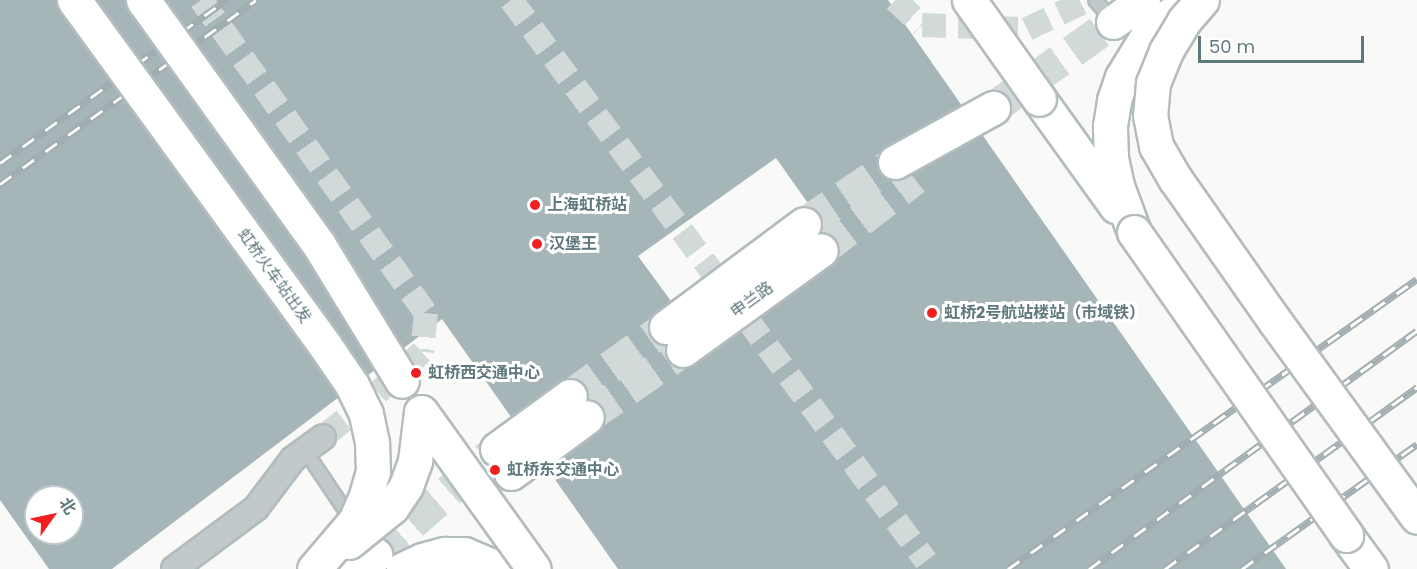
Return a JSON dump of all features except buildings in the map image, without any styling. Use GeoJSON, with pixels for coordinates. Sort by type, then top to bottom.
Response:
{"type":"FeatureCollection","features":[{"type":"Feature","properties":{"kind":"main road","name":"虹桥火车站出发"},"geometry":{"type":"LineString","coordinates":[[74,0],[326,347],[352,386],[366,414],[372,443],[373,471],[366,496],[350,528],[314,569]]}},
{"type":"Feature","properties":{"kind":"main road"},"geometry":{"type":"LineString","coordinates":[[143,0],[319,245],[421,412],[534,569]]}},
{"type":"Feature","properties":{"kind":"main road"},"geometry":{"type":"LineString","coordinates":[[969,0],[1371,569]]}},
{"type":"Feature","properties":{"kind":"main road"},"geometry":{"type":"LineString","coordinates":[[1104,11],[1143,0]]}},
{"type":"Feature","properties":{"kind":"main road"},"geometry":{"type":"LineString","coordinates":[[1134,232],[1117,186],[1110,157],[1110,126],[1114,100],[1122,76],[1147,36],[1164,19],[1191,0]]}},
{"type":"Feature","properties":{"kind":"main road"},"geometry":{"type":"LineString","coordinates":[[1202,0],[1184,21],[1166,51],[1153,83],[1150,115],[1156,146],[1176,180],[1417,517]]}},
{"type":"Feature","properties":{"kind":"main road"},"geometry":{"type":"LineString","coordinates":[[905,170],[993,108]]}},
{"type":"Feature","properties":{"kind":"main road","name":"申兰路"},"geometry":{"type":"LineString","coordinates":[[674,338],[813,237]]}},
{"type":"Feature","properties":{"kind":"main road"},"geometry":{"type":"LineString","coordinates":[[504,461],[578,407]]}},
{"type":"Feature","properties":{"kind":"main road"},"geometry":{"type":"LineString","coordinates":[[314,569],[392,507],[402,493],[415,461],[421,412]]}},
{"type":"Feature","properties":{"kind":"main road"},"geometry":{"type":"LineString","coordinates":[[378,564],[422,560],[445,554],[464,554],[500,569]]}},
{"type":"Feature","properties":{"kind":"street"},"geometry":{"type":"LineString","coordinates":[[174,569],[256,508],[293,459],[323,437]]}},
{"type":"Feature","properties":{"kind":"lane"},"geometry":{"type":"LineString","coordinates":[[315,464],[378,564]]}},
{"type":"Feature","properties":{"kind":"tunnel"},"geometry":{"type":"LineString","coordinates":[[201,0],[426,313],[422,352],[372,398],[323,437]]}},
{"type":"Feature","properties":{"kind":"tunnel"},"geometry":{"type":"LineString","coordinates":[[511,0],[926,561]]}},
{"type":"Feature","properties":{"kind":"tunnel"},"geometry":{"type":"LineString","coordinates":[[895,0],[922,25],[1027,29],[1088,0]]}},
{"type":"Feature","properties":{"kind":"tunnel"},"geometry":{"type":"LineString","coordinates":[[993,108],[1113,22]]}},
{"type":"Feature","properties":{"kind":"tunnel"},"geometry":{"type":"LineString","coordinates":[[804,224],[895,162]]}},
{"type":"Feature","properties":{"kind":"tunnel"},"geometry":{"type":"LineString","coordinates":[[821,250],[915,178]]}},
{"type":"Feature","properties":{"kind":"tunnel"},"geometry":{"type":"LineString","coordinates":[[570,396],[666,327]]}},
{"type":"Feature","properties":{"kind":"tunnel"},"geometry":{"type":"LineString","coordinates":[[587,417],[683,350]]}},
{"type":"Feature","properties":{"kind":"tunnel"},"geometry":{"type":"LineString","coordinates":[[375,555],[497,449]]}},
{"type":"Feature","properties":{"kind":"railway"},"geometry":{"type":"LineString","coordinates":[[0,163],[226,0]]}},
{"type":"Feature","properties":{"kind":"railway"},"geometry":{"type":"LineString","coordinates":[[0,184],[256,0]]}},
{"type":"Feature","properties":{"kind":"railway"},"geometry":{"type":"LineString","coordinates":[[1008,569],[1417,279]]}},
{"type":"Feature","properties":{"kind":"railway"},"geometry":{"type":"LineString","coordinates":[[1089,569],[1417,331]]}},
{"type":"Feature","properties":{"kind":"railway"},"geometry":{"type":"LineString","coordinates":[[1165,569],[1417,387]]}},
{"type":"Feature","properties":{"kind":"railway"},"geometry":{"type":"LineString","coordinates":[[1242,569],[1417,444]]}},
{"type":"Feature","properties":{"kind":"place","name":"上海虹桥站"},"geometry":{"type":"Point","coordinates":[535,205]}},
{"type":"Feature","properties":{"kind":"place","name":"汉堡王"},"geometry":{"type":"Point","coordinates":[537,244]}},
{"type":"Feature","properties":{"kind":"place","name":"虹桥2号航站楼站（市域铁）"},"geometry":{"type":"Point","coordinates":[932,313]}},
{"type":"Feature","properties":{"kind":"place","name":"虹桥西交通中心"},"geometry":{"type":"Point","coordinates":[416,373]}},
{"type":"Feature","properties":{"kind":"place","name":"虹桥东交通中心"},"geometry":{"type":"Point","coordinates":[495,470]}}]}
